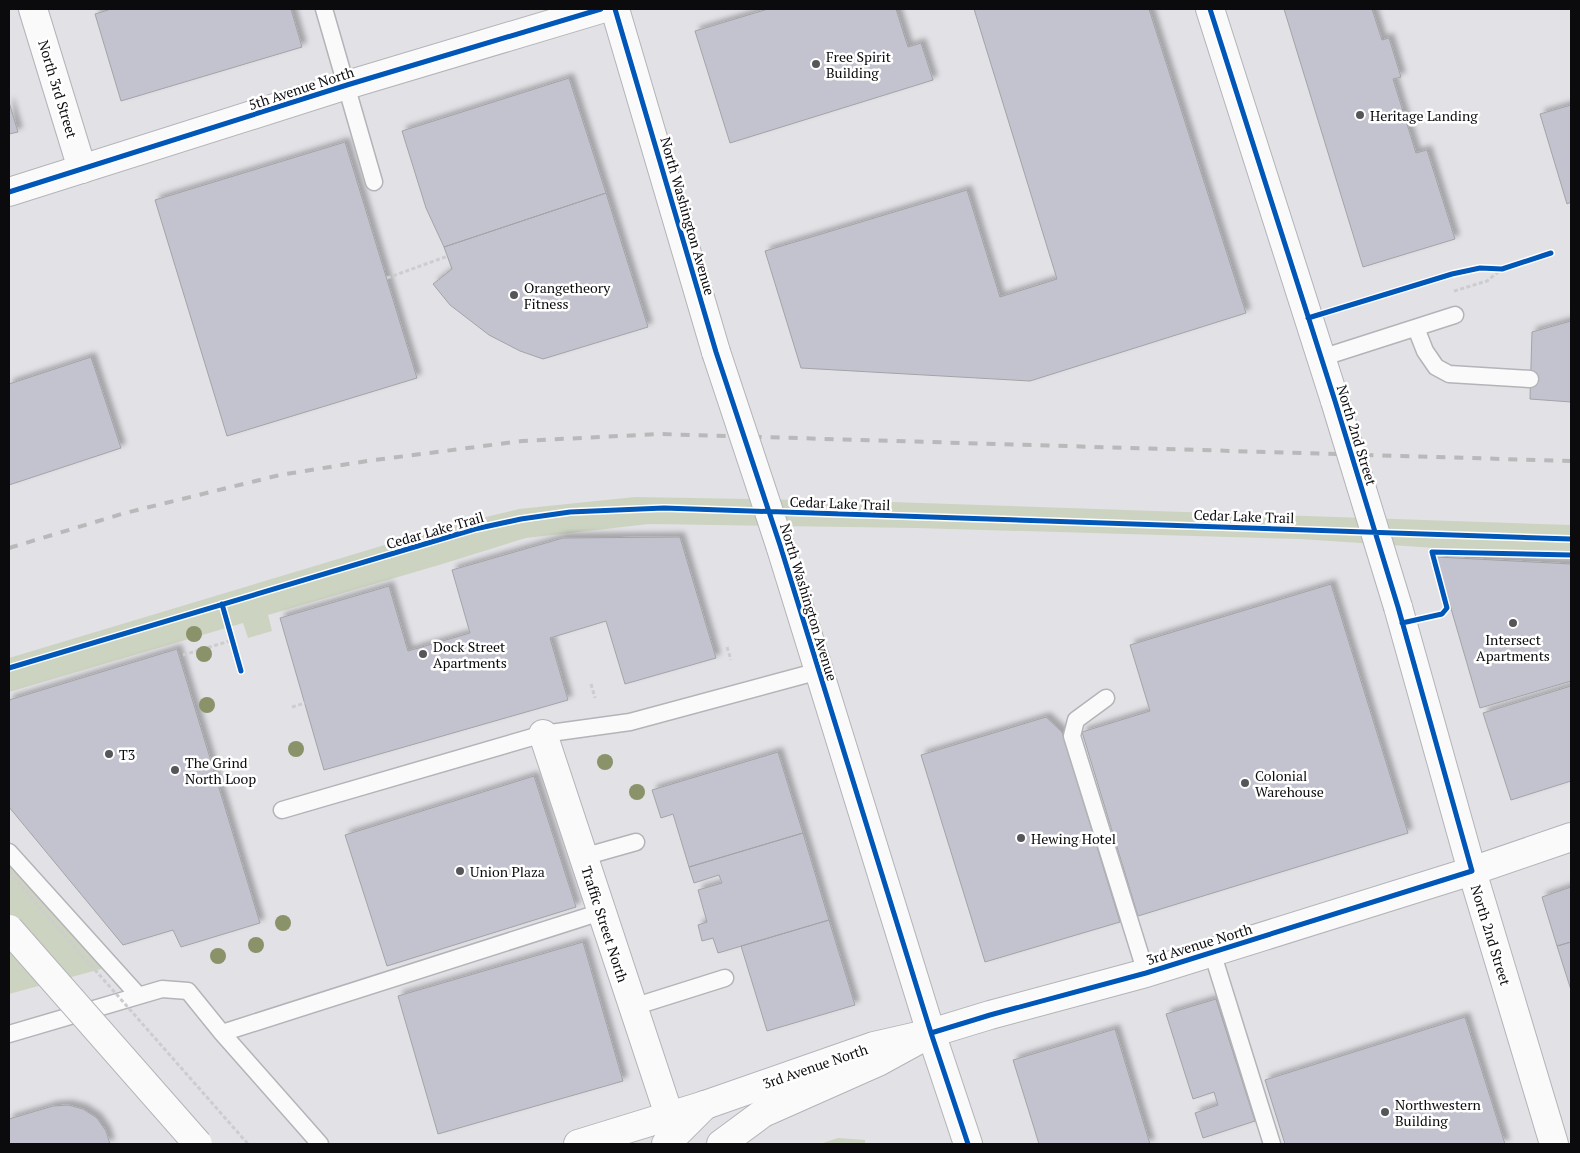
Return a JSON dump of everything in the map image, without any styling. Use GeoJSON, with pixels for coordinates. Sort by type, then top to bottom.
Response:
{"type":"FeatureCollection","features":[{"type":"Feature","properties":{"kind":"main road","name":"North 3rd Street"},"geometry":{"type":"LineString","coordinates":[[33,9],[82,169]]}},
{"type":"Feature","properties":{"kind":"main road","name":"5th Avenue North"},"geometry":{"type":"LineString","coordinates":[[9,192],[347,85],[600,9]]}},
{"type":"Feature","properties":{"kind":"main road","name":"North Washington Avenue"},"geometry":{"type":"LineString","coordinates":[[615,9],[716,352],[780,545],[931,1033],[968,1144]]}},
{"type":"Feature","properties":{"kind":"main road","name":"North 2nd Street"},"geometry":{"type":"LineString","coordinates":[[1210,9],[1335,400],[1398,607],[1472,871],[1554,1144]]}},
{"type":"Feature","properties":{"kind":"main road","name":"Traffic Street North"},"geometry":{"type":"LineString","coordinates":[[542,734],[669,1115]]}},
{"type":"Feature","properties":{"kind":"main road","name":"3rd Avenue North"},"geometry":{"type":"LineString","coordinates":[[578,1144],[705,1105],[874,1046],[931,1033],[1146,973],[1472,871],[1571,836]]}},
{"type":"Feature","properties":{"kind":"main road"},"geometry":{"type":"LineString","coordinates":[[9,929],[198,1144]]}},
{"type":"Feature","properties":{"kind":"main road"},"geometry":{"type":"LineString","coordinates":[[721,1144],[764,1113],[878,1062],[931,1033]]}},
{"type":"Feature","properties":{"kind":"main road"},"geometry":{"type":"LineString","coordinates":[[666,1144],[705,1105]]}},
{"type":"Feature","properties":{"kind":"lane"},"geometry":{"type":"LineString","coordinates":[[324,9],[374,182]]}},
{"type":"Feature","properties":{"kind":"lane"},"geometry":{"type":"LineString","coordinates":[[1321,358],[1455,315]]}},
{"type":"Feature","properties":{"kind":"lane"},"geometry":{"type":"LineString","coordinates":[[1416,328],[1425,351],[1436,367],[1449,374],[1530,379]]}},
{"type":"Feature","properties":{"kind":"lane"},"geometry":{"type":"LineString","coordinates":[[282,810],[542,734],[630,722],[819,670]]}},
{"type":"Feature","properties":{"kind":"lane"},"geometry":{"type":"LineString","coordinates":[[1106,698],[1076,720],[1072,736],[1146,973]]}},
{"type":"Feature","properties":{"kind":"lane"},"geometry":{"type":"LineString","coordinates":[[583,857],[636,842]]}},
{"type":"Feature","properties":{"kind":"lane"},"geometry":{"type":"LineString","coordinates":[[9,852],[138,995]]}},
{"type":"Feature","properties":{"kind":"lane"},"geometry":{"type":"LineString","coordinates":[[222,1033],[601,912]]}},
{"type":"Feature","properties":{"kind":"lane"},"geometry":{"type":"LineString","coordinates":[[1212,952],[1272,1144]]}},
{"type":"Feature","properties":{"kind":"lane"},"geometry":{"type":"LineString","coordinates":[[633,1007],[726,978]]}},
{"type":"Feature","properties":{"kind":"lane"},"geometry":{"type":"LineString","coordinates":[[9,1034],[162,989],[188,991],[222,1033],[320,1144]]}},
{"type":"Feature","properties":{"kind":"path"},"geometry":{"type":"LineString","coordinates":[[387,278],[448,256]]}},
{"type":"Feature","properties":{"kind":"path"},"geometry":{"type":"LineString","coordinates":[[1494,268],[1510,266]]}},
{"type":"Feature","properties":{"kind":"path"},"geometry":{"type":"LineString","coordinates":[[230,631],[235,648]]}},
{"type":"Feature","properties":{"kind":"path"},"geometry":{"type":"LineString","coordinates":[[183,655],[232,640]]}},
{"type":"Feature","properties":{"kind":"path"},"geometry":{"type":"LineString","coordinates":[[727,647],[731,660]]}},
{"type":"Feature","properties":{"kind":"path"},"geometry":{"type":"LineString","coordinates":[[591,684],[595,698]]}},
{"type":"Feature","properties":{"kind":"path"},"geometry":{"type":"LineString","coordinates":[[292,707],[305,703]]}},
{"type":"Feature","properties":{"kind":"path"},"geometry":{"type":"LineString","coordinates":[[9,872],[248,1144]]}},
{"type":"Feature","properties":{"kind":"green space"},"geometry":{"type":"Polygon","coordinates":[[[635,497],[861,501],[1571,525],[1571,557],[1300,539],[916,528],[649,524],[526,538],[268,615],[272,631],[248,638],[243,623],[9,692],[9,658],[448,526],[519,509],[635,497]]]}},
{"type":"Feature","properties":{"kind":"green space"},"geometry":{"type":"Polygon","coordinates":[[[9,852],[112,966],[9,994],[9,852]]]}},
{"type":"Feature","properties":{"kind":"green space"},"geometry":{"type":"Polygon","coordinates":[[[838,1138],[865,1140],[865,1144],[820,1144],[838,1138]]]}},
{"type":"Feature","properties":{"kind":"building"},"geometry":{"type":"Polygon","coordinates":[[[111,9],[291,9],[302,47],[121,101],[95,14],[111,9]]]}},
{"type":"Feature","properties":{"kind":"building","name":"Free Spirit Building"},"geometry":{"type":"Polygon","coordinates":[[[768,9],[896,9],[908,47],[921,43],[933,80],[730,143],[695,31],[768,9]]]}},
{"type":"Feature","properties":{"kind":"building"},"geometry":{"type":"Polygon","coordinates":[[[974,9],[1149,9],[1246,313],[1030,381],[801,368],[765,251],[967,190],[1000,297],[1057,279],[974,9]]]}},
{"type":"Feature","properties":{"kind":"building","name":"Heritage Landing"},"geometry":{"type":"Polygon","coordinates":[[[1284,9],[1372,9],[1382,40],[1389,38],[1401,77],[1393,79],[1416,153],[1427,150],[1455,239],[1363,267],[1284,9]]]}},
{"type":"Feature","properties":{"kind":"building"},"geometry":{"type":"Polygon","coordinates":[[[569,78],[606,193],[444,247],[426,208],[402,131],[569,78]]]}},
{"type":"Feature","properties":{"kind":"building"},"geometry":{"type":"Polygon","coordinates":[[[9,102],[18,132],[9,134],[9,102]]]}},
{"type":"Feature","properties":{"kind":"building"},"geometry":{"type":"Polygon","coordinates":[[[1571,105],[1571,202],[1567,204],[1540,114],[1571,105]]]}},
{"type":"Feature","properties":{"kind":"building"},"geometry":{"type":"Polygon","coordinates":[[[345,142],[417,378],[227,436],[155,200],[345,142]]]}},
{"type":"Feature","properties":{"kind":"building"},"geometry":{"type":"Polygon","coordinates":[[[606,193],[648,327],[543,359],[520,351],[489,335],[450,305],[433,284],[452,269],[444,247],[606,193]]]}},
{"type":"Feature","properties":{"kind":"building"},"geometry":{"type":"Polygon","coordinates":[[[1571,321],[1571,402],[1530,399],[1532,332],[1571,321]]]}},
{"type":"Feature","properties":{"kind":"building"},"geometry":{"type":"Polygon","coordinates":[[[91,357],[121,448],[9,485],[9,384],[91,357]]]}},
{"type":"Feature","properties":{"kind":"building","name":"Dock Street Apartments"},"geometry":{"type":"Polygon","coordinates":[[[680,537],[716,658],[625,684],[606,621],[550,638],[568,700],[324,770],[280,618],[389,586],[408,651],[470,633],[452,570],[563,538],[680,537]]]}},
{"type":"Feature","properties":{"kind":"building","name":"Intersect Apartments"},"geometry":{"type":"Polygon","coordinates":[[[1436,557],[1571,564],[1571,681],[1480,708],[1436,557]]]}},
{"type":"Feature","properties":{"kind":"building","name":"Colonial Warehouse"},"geometry":{"type":"Polygon","coordinates":[[[1331,584],[1408,833],[1138,916],[1082,732],[1150,711],[1130,645],[1331,584]]]}},
{"type":"Feature","properties":{"kind":"building","name":"T3"},"geometry":{"type":"Polygon","coordinates":[[[177,649],[260,923],[181,947],[173,930],[123,945],[9,807],[9,700],[177,649]]]}},
{"type":"Feature","properties":{"kind":"building"},"geometry":{"type":"Polygon","coordinates":[[[1571,686],[1571,781],[1511,800],[1483,713],[1571,686]]]}},
{"type":"Feature","properties":{"kind":"building","name":"Hewing Hotel"},"geometry":{"type":"Polygon","coordinates":[[[1046,717],[1062,732],[1120,922],[985,962],[921,755],[1046,717]]]}},
{"type":"Feature","properties":{"kind":"building"},"geometry":{"type":"Polygon","coordinates":[[[778,752],[803,833],[689,867],[673,814],[661,818],[652,790],[778,752]]]}},
{"type":"Feature","properties":{"kind":"building","name":"Union Plaza"},"geometry":{"type":"Polygon","coordinates":[[[534,776],[576,907],[387,966],[345,835],[534,776]]]}},
{"type":"Feature","properties":{"kind":"building"},"geometry":{"type":"Polygon","coordinates":[[[803,833],[829,920],[718,953],[713,938],[702,941],[698,925],[707,922],[698,890],[722,883],[719,875],[694,883],[689,867],[803,833]]]}},
{"type":"Feature","properties":{"kind":"building"},"geometry":{"type":"Polygon","coordinates":[[[1571,887],[1571,942],[1557,946],[1542,897],[1571,887]]]}},
{"type":"Feature","properties":{"kind":"building"},"geometry":{"type":"Polygon","coordinates":[[[829,920],[855,1005],[767,1031],[741,946],[829,920]]]}},
{"type":"Feature","properties":{"kind":"building"},"geometry":{"type":"Polygon","coordinates":[[[583,942],[623,1081],[438,1134],[398,996],[583,942]]]}},
{"type":"Feature","properties":{"kind":"building"},"geometry":{"type":"Polygon","coordinates":[[[1571,942],[1571,990],[1557,946],[1571,942]]]}},
{"type":"Feature","properties":{"kind":"building"},"geometry":{"type":"Polygon","coordinates":[[[1216,999],[1255,1121],[1203,1138],[1195,1113],[1218,1105],[1214,1092],[1193,1099],[1166,1014],[1216,999]]]}},
{"type":"Feature","properties":{"kind":"building","name":"Northwestern Building"},"geometry":{"type":"Polygon","coordinates":[[[1465,1017],[1505,1144],[1285,1144],[1265,1080],[1465,1017]]]}},
{"type":"Feature","properties":{"kind":"building"},"geometry":{"type":"Polygon","coordinates":[[[1115,1029],[1150,1144],[1039,1144],[1013,1060],[1115,1029]]]}},
{"type":"Feature","properties":{"kind":"building"},"geometry":{"type":"Polygon","coordinates":[[[68,1105],[83,1109],[97,1118],[106,1131],[110,1144],[9,1144],[9,1119],[53,1106],[68,1105]]]}},
{"type":"Feature","properties":{"kind":"railway"},"geometry":{"type":"LineString","coordinates":[[9,548],[125,513],[280,475],[367,461],[522,441],[659,434],[1571,461]]}},
{"type":"Feature","properties":{"kind":"cycle path"},"geometry":{"type":"LineString","coordinates":[[9,192],[347,85],[601,9]]}},
{"type":"Feature","properties":{"kind":"cycle path"},"geometry":{"type":"LineString","coordinates":[[615,9],[716,352],[780,545],[931,1033],[968,1144]]}},
{"type":"Feature","properties":{"kind":"cycle path"},"geometry":{"type":"LineString","coordinates":[[931,1033],[1146,973],[1472,871],[1398,607],[1335,401],[1210,9]]}},
{"type":"Feature","properties":{"kind":"cycle path"},"geometry":{"type":"LineString","coordinates":[[1308,318],[1452,274],[1480,268],[1502,269],[1551,253]]}},
{"type":"Feature","properties":{"kind":"cycle path","name":"Cedar Lake Trail"},"geometry":{"type":"LineString","coordinates":[[9,668],[475,529],[521,519],[570,512],[664,508],[1571,539]]}},
{"type":"Feature","properties":{"kind":"cycle path"},"geometry":{"type":"LineString","coordinates":[[1402,623],[1442,614],[1447,608],[1432,552],[1571,555]]}},
{"type":"Feature","properties":{"kind":"cycle path"},"geometry":{"type":"LineString","coordinates":[[222,604],[241,671]]}},
{"type":"Feature","properties":{"kind":"place","name":"Free Spirit Building"},"geometry":{"type":"Point","coordinates":[816,64]}},
{"type":"Feature","properties":{"kind":"place","name":"Heritage Landing"},"geometry":{"type":"Point","coordinates":[1360,115]}},
{"type":"Feature","properties":{"kind":"place","name":"Orangetheory Fitness"},"geometry":{"type":"Point","coordinates":[514,295]}},
{"type":"Feature","properties":{"kind":"place","name":"Intersect Apartments"},"geometry":{"type":"Point","coordinates":[1513,623]}},
{"type":"Feature","properties":{"kind":"place","name":"Dock Street Apartments"},"geometry":{"type":"Point","coordinates":[423,654]}},
{"type":"Feature","properties":{"kind":"place","name":"T3"},"geometry":{"type":"Point","coordinates":[109,754]}},
{"type":"Feature","properties":{"kind":"place","name":"The Grind North Loop"},"geometry":{"type":"Point","coordinates":[175,770]}},
{"type":"Feature","properties":{"kind":"place","name":"Colonial Warehouse"},"geometry":{"type":"Point","coordinates":[1245,783]}},
{"type":"Feature","properties":{"kind":"place","name":"Hewing Hotel"},"geometry":{"type":"Point","coordinates":[1021,838]}},
{"type":"Feature","properties":{"kind":"place","name":"Union Plaza"},"geometry":{"type":"Point","coordinates":[460,871]}},
{"type":"Feature","properties":{"kind":"place","name":"Northwestern Building"},"geometry":{"type":"Point","coordinates":[1385,1112]}}]}
